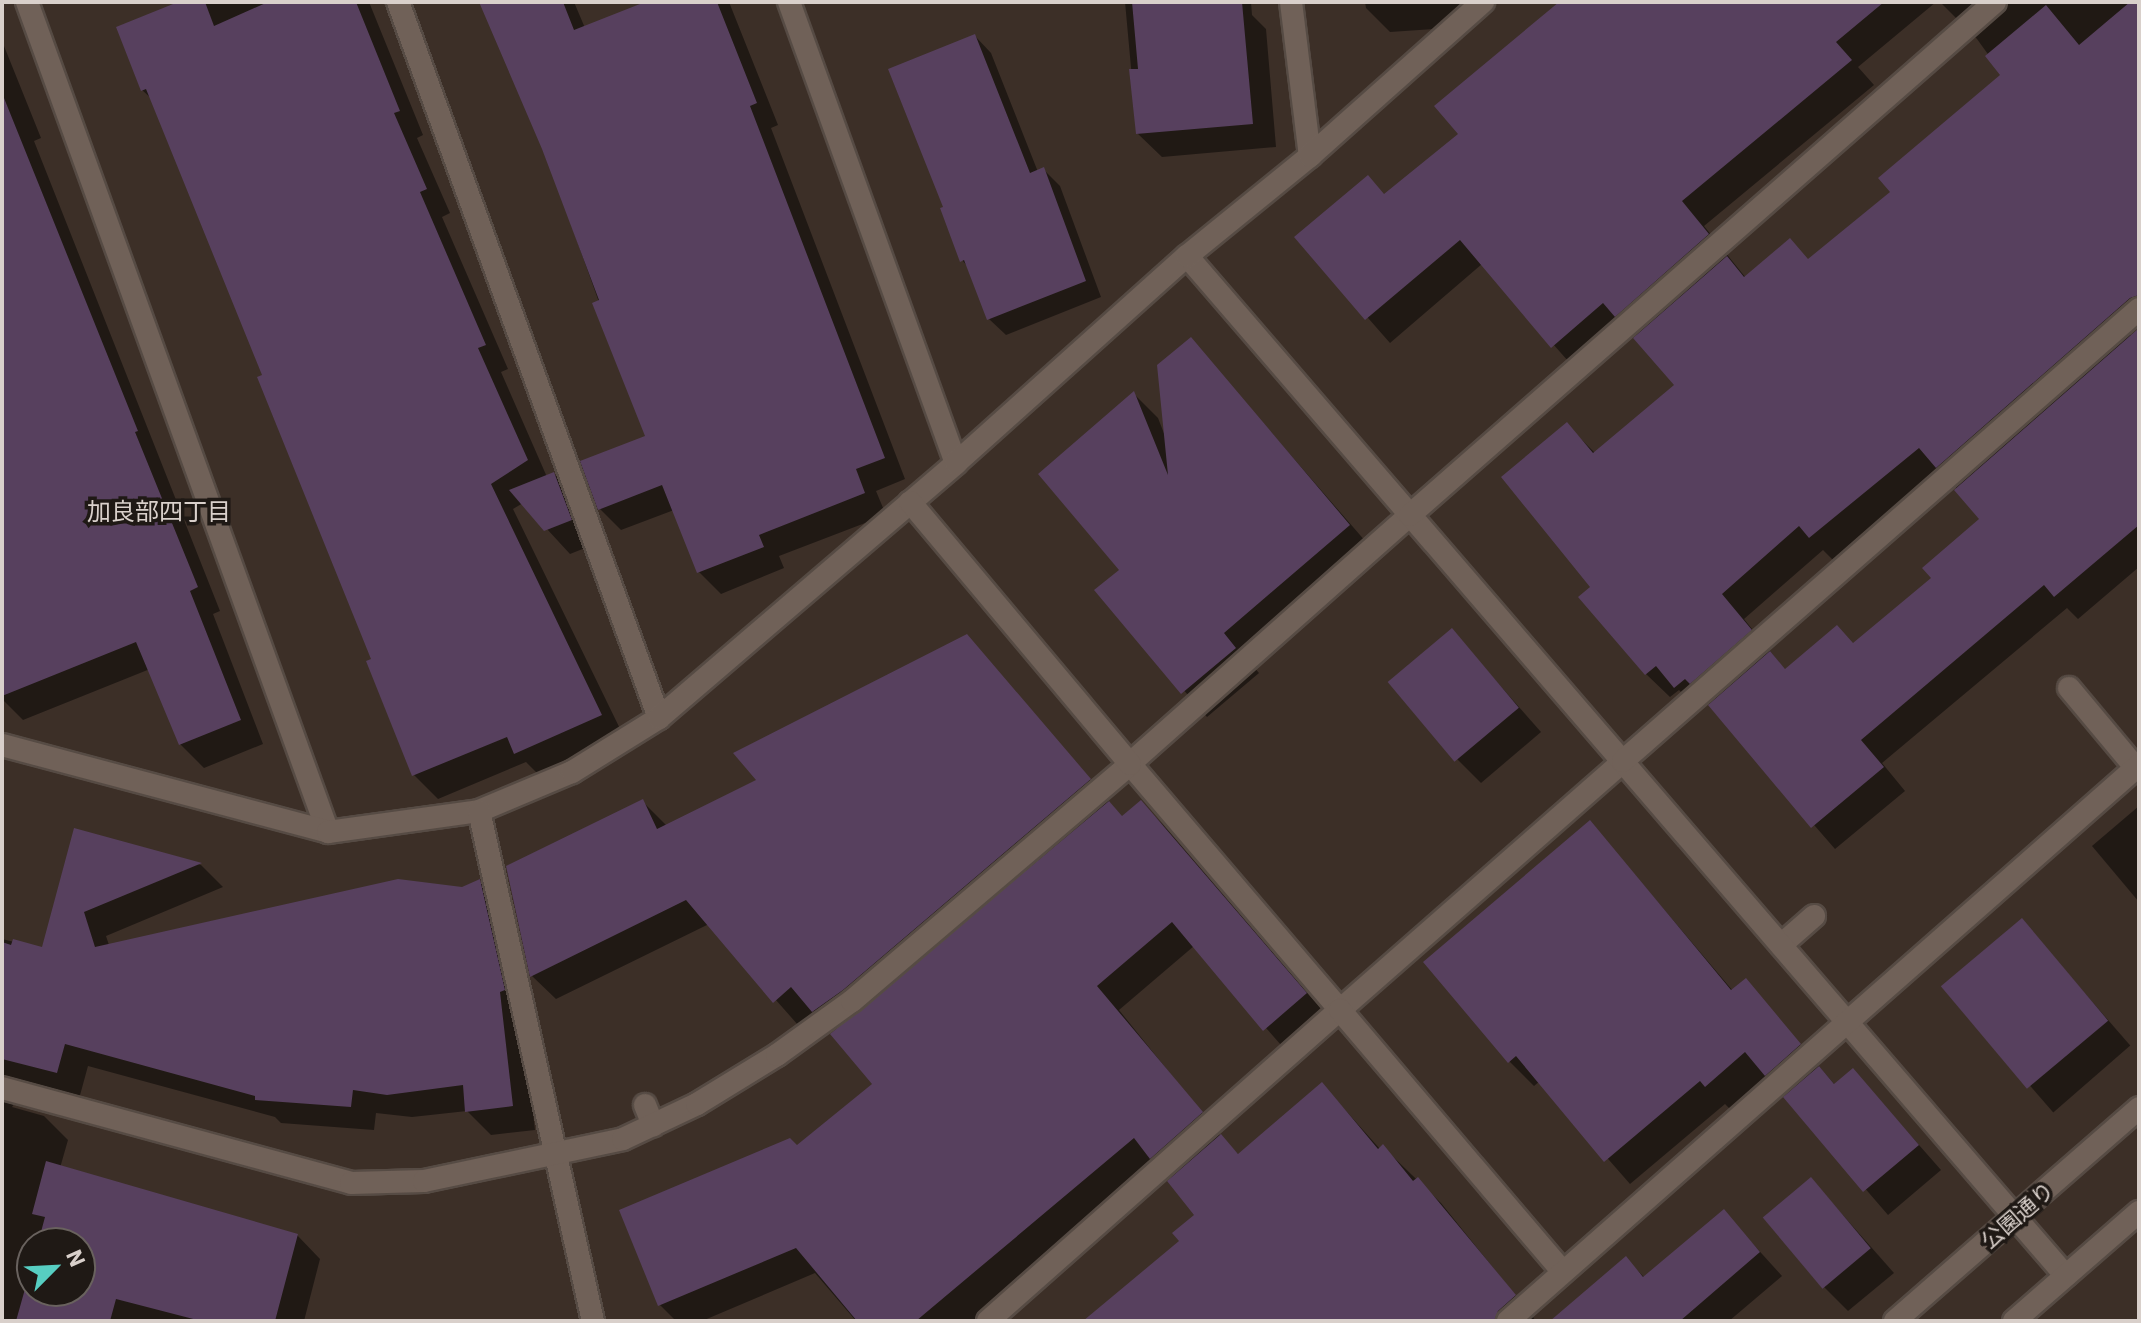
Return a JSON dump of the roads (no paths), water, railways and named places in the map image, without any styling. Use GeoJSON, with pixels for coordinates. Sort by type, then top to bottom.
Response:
{"type":"FeatureCollection","features":[{"type":"Feature","properties":{"kind":"street"},"geometry":{"type":"LineString","coordinates":[[27,2],[328,832]]}},
{"type":"Feature","properties":{"kind":"street"},"geometry":{"type":"LineString","coordinates":[[398,2],[659,718]]}},
{"type":"Feature","properties":{"kind":"street"},"geometry":{"type":"LineString","coordinates":[[789,2],[956,463]]}},
{"type":"Feature","properties":{"kind":"street"},"geometry":{"type":"LineString","coordinates":[[1291,2],[1310,156]]}},
{"type":"Feature","properties":{"kind":"street"},"geometry":{"type":"LineString","coordinates":[[2,745],[328,832],[479,811],[572,772],[659,718],[956,463],[1187,256],[1310,156],[1483,2]]}},
{"type":"Feature","properties":{"kind":"street"},"geometry":{"type":"LineString","coordinates":[[2,1088],[351,1183],[424,1181],[623,1139],[649,1115],[697,1104],[764,1063],[852,1001],[1130,764],[1995,2]]}},
{"type":"Feature","properties":{"kind":"street"},"geometry":{"type":"LineString","coordinates":[[1187,256],[2066,1276]]}},
{"type":"Feature","properties":{"kind":"street"},"geometry":{"type":"LineString","coordinates":[[988,1321],[2139,309]]}},
{"type":"Feature","properties":{"kind":"street"},"geometry":{"type":"LineString","coordinates":[[910,502],[1563,1272]]}},
{"type":"Feature","properties":{"kind":"street"},"geometry":{"type":"LineString","coordinates":[[1508,1321],[2137,767],[2069,688]]}},
{"type":"Feature","properties":{"kind":"street"},"geometry":{"type":"LineString","coordinates":[[479,811],[593,1321]]}},
{"type":"Feature","properties":{"kind":"street"},"geometry":{"type":"LineString","coordinates":[[1781,945],[1814,916]]}},
{"type":"Feature","properties":{"kind":"street","name":"公園通り"},"geometry":{"type":"LineString","coordinates":[[1895,1321],[2139,1108]]}},
{"type":"Feature","properties":{"kind":"street"},"geometry":{"type":"LineString","coordinates":[[2014,1321],[2139,1212]]}},
{"type":"Feature","properties":{"kind":"district","name":"加良部四丁目"},"geometry":{"type":"Point","coordinates":[159,512]}}]}
